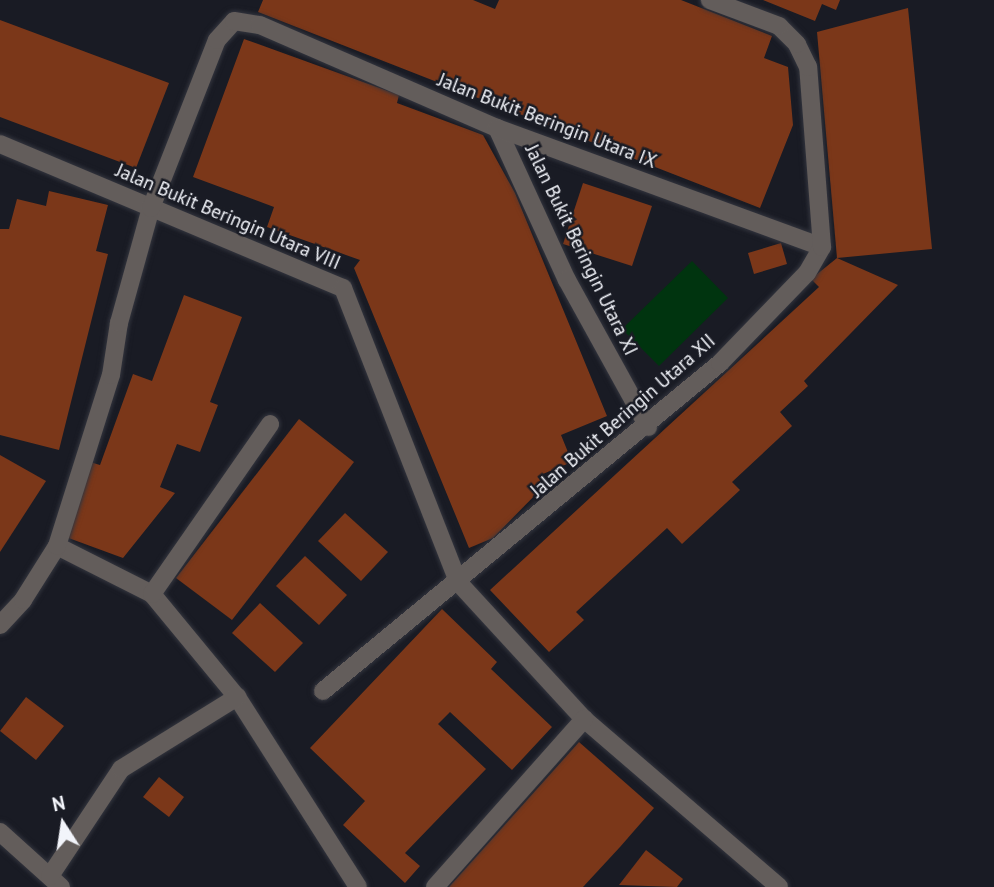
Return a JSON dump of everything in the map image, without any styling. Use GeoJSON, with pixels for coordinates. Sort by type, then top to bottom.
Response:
{"type":"FeatureCollection","features":[{"type":"Feature","properties":{"kind":"street"},"geometry":{"type":"LineString","coordinates":[[710,0],[779,26],[797,44],[808,67],[822,247]]}},
{"type":"Feature","properties":{"kind":"street","name":"Jalan Bukit Beringin Utara IX"},"geometry":{"type":"LineString","coordinates":[[151,208],[217,40],[234,21],[260,25],[497,128],[822,247]]}},
{"type":"Feature","properties":{"kind":"street","name":"Jalan Bukit Beringin Utara XI"},"geometry":{"type":"LineString","coordinates":[[497,128],[567,280],[648,428]]}},
{"type":"Feature","properties":{"kind":"street","name":"Jalan Bukit Beringin Utara VIII"},"geometry":{"type":"LineString","coordinates":[[0,144],[343,288],[458,582]]}},
{"type":"Feature","properties":{"kind":"street"},"geometry":{"type":"LineString","coordinates":[[0,625],[23,600],[57,546],[111,375],[119,323],[151,208]]}},
{"type":"Feature","properties":{"kind":"street","name":"Jalan Bukit Beringin Utara XII"},"geometry":{"type":"LineString","coordinates":[[323,691],[648,428],[720,363],[807,273],[822,247]]}},
{"type":"Feature","properties":{"kind":"street"},"geometry":{"type":"LineString","coordinates":[[152,594],[270,424]]}},
{"type":"Feature","properties":{"kind":"street"},"geometry":{"type":"LineString","coordinates":[[57,546],[152,594],[237,696],[358,887]]}},
{"type":"Feature","properties":{"kind":"street"},"geometry":{"type":"LineString","coordinates":[[458,582],[584,719],[779,887]]}},
{"type":"Feature","properties":{"kind":"street"},"geometry":{"type":"LineString","coordinates":[[0,832],[56,882],[121,769],[237,696]]}},
{"type":"Feature","properties":{"kind":"street"},"geometry":{"type":"LineString","coordinates":[[435,887],[584,719]]}},
{"type":"Feature","properties":{"kind":"green space"},"geometry":{"type":"Polygon","coordinates":[[[692,261],[728,298],[659,366],[622,329],[692,261]]]}},
{"type":"Feature","properties":{"kind":"building"},"geometry":{"type":"Polygon","coordinates":[[[263,0],[473,0],[495,9],[499,0],[681,0],[772,36],[764,58],[788,67],[793,125],[760,208],[258,12],[263,0]]]}},
{"type":"Feature","properties":{"kind":"building"},"geometry":{"type":"Polygon","coordinates":[[[763,0],[840,0],[836,10],[822,4],[815,21],[763,0]]]}},
{"type":"Feature","properties":{"kind":"building"},"geometry":{"type":"Polygon","coordinates":[[[908,8],[932,249],[837,258],[817,32],[908,8]]]}},
{"type":"Feature","properties":{"kind":"building"},"geometry":{"type":"Polygon","coordinates":[[[0,20],[169,83],[136,168],[0,117],[0,20]]]}},
{"type":"Feature","properties":{"kind":"building"},"geometry":{"type":"Polygon","coordinates":[[[244,39],[399,95],[397,103],[483,135],[515,193],[607,416],[561,435],[572,462],[538,476],[543,487],[493,538],[469,548],[354,268],[360,260],[267,227],[274,207],[193,177],[244,39]]]}},
{"type":"Feature","properties":{"kind":"building"},"geometry":{"type":"Polygon","coordinates":[[[583,183],[652,206],[632,266],[563,244],[583,183]]]}},
{"type":"Feature","properties":{"kind":"building"},"geometry":{"type":"Polygon","coordinates":[[[49,191],[108,205],[96,251],[108,254],[59,450],[0,435],[0,229],[9,229],[17,199],[46,206],[49,191]]]}},
{"type":"Feature","properties":{"kind":"building"},"geometry":{"type":"Polygon","coordinates":[[[781,243],[787,264],[754,274],[748,253],[781,243]]]}},
{"type":"Feature","properties":{"kind":"building"},"geometry":{"type":"Polygon","coordinates":[[[837,258],[898,285],[804,381],[808,386],[780,412],[792,426],[732,482],[740,490],[682,544],[667,528],[576,612],[584,620],[549,652],[490,590],[819,287],[811,279],[837,258]]]}},
{"type":"Feature","properties":{"kind":"building"},"geometry":{"type":"Polygon","coordinates":[[[184,295],[242,317],[210,402],[218,405],[200,452],[177,444],[160,487],[175,493],[123,558],[63,536],[90,462],[100,465],[133,374],[152,381],[184,295]]]}},
{"type":"Feature","properties":{"kind":"building"},"geometry":{"type":"Polygon","coordinates":[[[299,419],[354,462],[232,620],[176,578],[299,419]]]}},
{"type":"Feature","properties":{"kind":"building"},"geometry":{"type":"Polygon","coordinates":[[[0,455],[46,481],[0,552],[0,455]]]}},
{"type":"Feature","properties":{"kind":"building"},"geometry":{"type":"Polygon","coordinates":[[[345,513],[388,552],[361,581],[318,541],[345,513]]]}},
{"type":"Feature","properties":{"kind":"building"},"geometry":{"type":"Polygon","coordinates":[[[305,556],[347,595],[319,625],[276,586],[305,556]]]}},
{"type":"Feature","properties":{"kind":"building"},"geometry":{"type":"Polygon","coordinates":[[[260,603],[303,643],[275,672],[232,633],[260,603]]]}},
{"type":"Feature","properties":{"kind":"building"},"geometry":{"type":"Polygon","coordinates":[[[442,609],[497,662],[491,669],[552,727],[512,770],[450,712],[438,724],[486,769],[405,853],[420,866],[405,883],[343,825],[365,801],[310,748],[442,609]]]}},
{"type":"Feature","properties":{"kind":"building"},"geometry":{"type":"Polygon","coordinates":[[[26,697],[64,726],[36,760],[0,731],[26,697]]]}},
{"type":"Feature","properties":{"kind":"building"},"geometry":{"type":"Polygon","coordinates":[[[579,742],[654,808],[620,847],[583,887],[449,887],[579,742]]]}},
{"type":"Feature","properties":{"kind":"building"},"geometry":{"type":"Polygon","coordinates":[[[159,777],[184,797],[169,817],[143,797],[159,777]]]}},
{"type":"Feature","properties":{"kind":"building"},"geometry":{"type":"Polygon","coordinates":[[[646,850],[683,879],[677,887],[619,885],[646,850]]]}}]}
